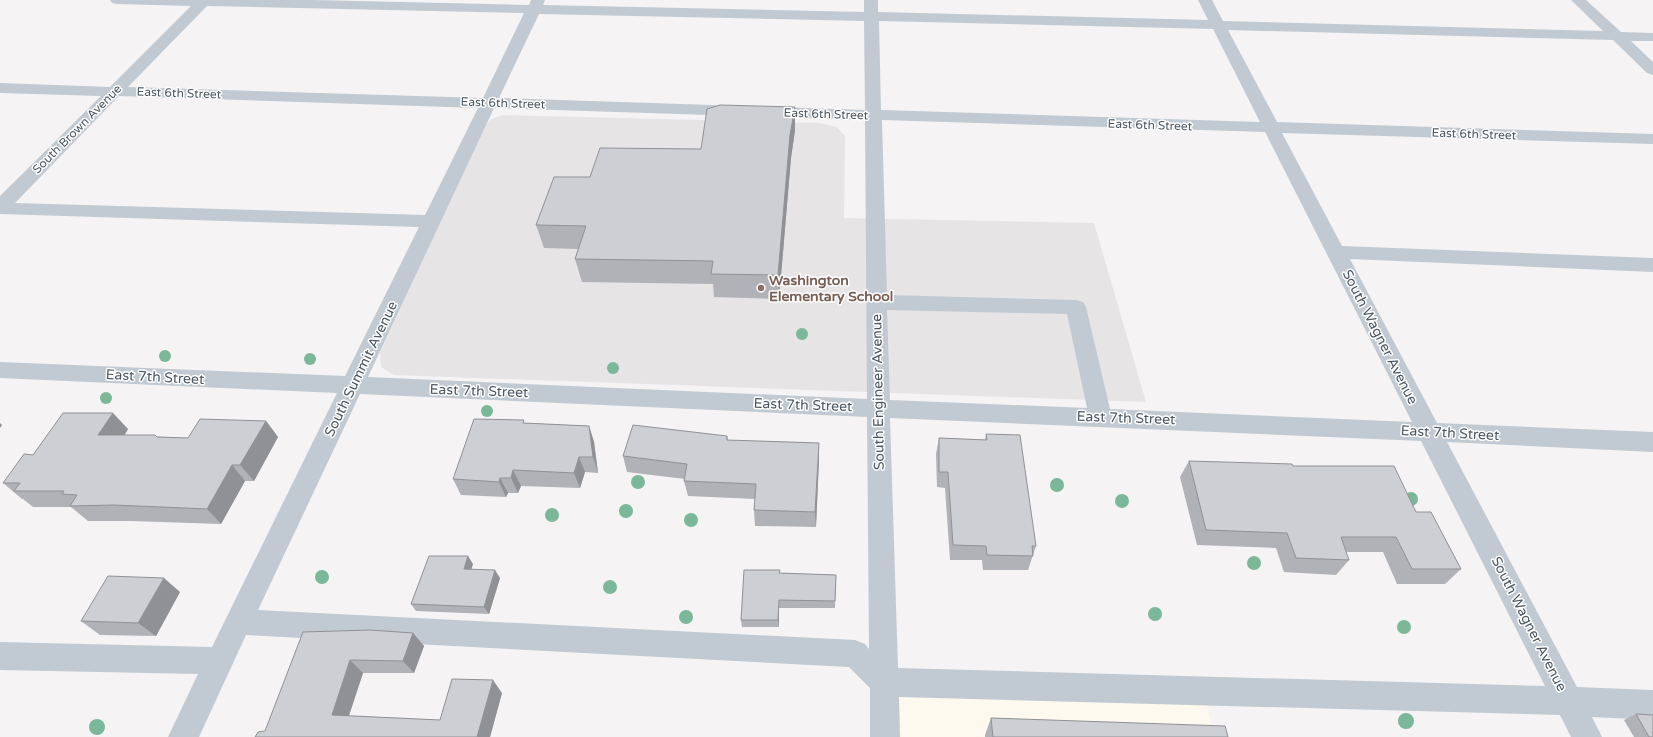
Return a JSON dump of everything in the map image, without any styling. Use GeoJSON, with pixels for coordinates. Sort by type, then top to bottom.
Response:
{"type":"FeatureCollection","features":[{"type":"Feature","properties":{"kind":"street"},"geometry":{"type":"LineString","coordinates":[[117,0],[871,8],[1218,25],[1653,37]]}},
{"type":"Feature","properties":{"kind":"street","name":"South Wagner Avenue"},"geometry":{"type":"LineString","coordinates":[[1206,0],[1587,737]]}},
{"type":"Feature","properties":{"kind":"street"},"geometry":{"type":"LineString","coordinates":[[1578,0],[1653,70]]}},
{"type":"Feature","properties":{"kind":"street","name":"South Brown Avenue"},"geometry":{"type":"LineString","coordinates":[[0,207],[204,1]]}},
{"type":"Feature","properties":{"kind":"street","name":"South Summit Avenue"},"geometry":{"type":"LineString","coordinates":[[183,737],[536,4]]}},
{"type":"Feature","properties":{"kind":"street","name":"South Engineer Avenue"},"geometry":{"type":"LineString","coordinates":[[871,8],[885,737]]}},
{"type":"Feature","properties":{"kind":"street","name":"East 6th Street"},"geometry":{"type":"LineString","coordinates":[[0,88],[1653,139]]}},
{"type":"Feature","properties":{"kind":"street"},"geometry":{"type":"LineString","coordinates":[[0,207],[432,221]]}},
{"type":"Feature","properties":{"kind":"street"},"geometry":{"type":"LineString","coordinates":[[1336,252],[1653,265]]}},
{"type":"Feature","properties":{"kind":"street"},"geometry":{"type":"LineString","coordinates":[[876,302],[1076,307],[1100,417]]}},
{"type":"Feature","properties":{"kind":"street","name":"East 7th Street"},"geometry":{"type":"LineString","coordinates":[[0,370],[1653,442]]}},
{"type":"Feature","properties":{"kind":"street"},"geometry":{"type":"LineString","coordinates":[[238,622],[855,654],[884,682],[1568,701],[1653,705]]}},
{"type":"Feature","properties":{"kind":"street"},"geometry":{"type":"LineString","coordinates":[[0,656],[219,661]]}},
{"type":"Feature","properties":{"kind":"shaded area","name":"Washington Elementary School"},"geometry":{"type":"Polygon","coordinates":[[[503,115],[820,123],[837,127],[845,136],[844,218],[1094,223],[1146,402],[394,375],[381,367],[380,353],[484,126],[491,119],[503,115]]]}},
{"type":"Feature","properties":{"kind":"shaded area"},"geometry":{"type":"Polygon","coordinates":[[[897,672],[1201,681],[1215,737],[900,737],[897,672]]]}},
{"type":"Feature","properties":{"kind":"building","name":"Washington Elementary School"},"geometry":{"type":"Polygon","coordinates":[[[720,105],[795,107],[790,135],[778,275],[711,274],[713,261],[575,259],[586,226],[536,225],[554,177],[590,177],[600,148],[701,149],[707,109],[720,105]]]}},
{"type":"Feature","properties":{"kind":"building"},"geometry":{"type":"Polygon","coordinates":[[[63,413],[113,413],[98,435],[155,435],[157,437],[188,438],[200,419],[266,421],[240,465],[232,465],[207,509],[114,505],[70,506],[77,495],[62,494],[64,491],[14,491],[20,483],[3,483],[24,454],[33,455],[63,413]]]}},
{"type":"Feature","properties":{"kind":"building"},"geometry":{"type":"Polygon","coordinates":[[[474,419],[524,420],[523,423],[589,426],[593,457],[579,457],[574,473],[513,470],[511,478],[500,478],[499,482],[453,479],[474,419]]]}},
{"type":"Feature","properties":{"kind":"building"},"geometry":{"type":"Polygon","coordinates":[[[633,425],[727,436],[727,440],[819,443],[815,512],[754,510],[756,484],[684,481],[687,464],[623,456],[633,425]]]}},
{"type":"Feature","properties":{"kind":"building"},"geometry":{"type":"Polygon","coordinates":[[[986,434],[1020,435],[1036,546],[1032,546],[1033,556],[987,555],[986,546],[953,545],[948,472],[939,472],[939,438],[987,440],[986,434]]]}},
{"type":"Feature","properties":{"kind":"building"},"geometry":{"type":"Polygon","coordinates":[[[1189,461],[1292,464],[1293,466],[1394,466],[1416,512],[1431,512],[1461,569],[1412,569],[1396,537],[1341,537],[1349,560],[1296,558],[1287,533],[1206,530],[1189,461]]]}},
{"type":"Feature","properties":{"kind":"building"},"geometry":{"type":"Polygon","coordinates":[[[429,556],[468,556],[464,569],[495,570],[484,607],[411,604],[429,556]]]}},
{"type":"Feature","properties":{"kind":"building"},"geometry":{"type":"Polygon","coordinates":[[[744,570],[780,570],[779,573],[836,575],[835,601],[779,600],[778,620],[741,620],[744,570]]]}},
{"type":"Feature","properties":{"kind":"building"},"geometry":{"type":"Polygon","coordinates":[[[108,576],[164,578],[138,623],[81,621],[108,576]]]}},
{"type":"Feature","properties":{"kind":"building"},"geometry":{"type":"Polygon","coordinates":[[[370,630],[413,633],[403,661],[350,660],[332,715],[440,720],[452,679],[493,680],[477,737],[255,737],[258,732],[265,731],[303,632],[370,630]]]}},
{"type":"Feature","properties":{"kind":"building"},"geometry":{"type":"Polygon","coordinates":[[[1636,714],[1653,715],[1653,737],[1649,737],[1636,714]]]}},
{"type":"Feature","properties":{"kind":"building"},"geometry":{"type":"Polygon","coordinates":[[[991,718],[1225,726],[1228,737],[993,737],[991,718]]]}},
{"type":"Feature","properties":{"kind":"place","name":"Washington Elementary School"},"geometry":{"type":"Point","coordinates":[761,288]}}]}
